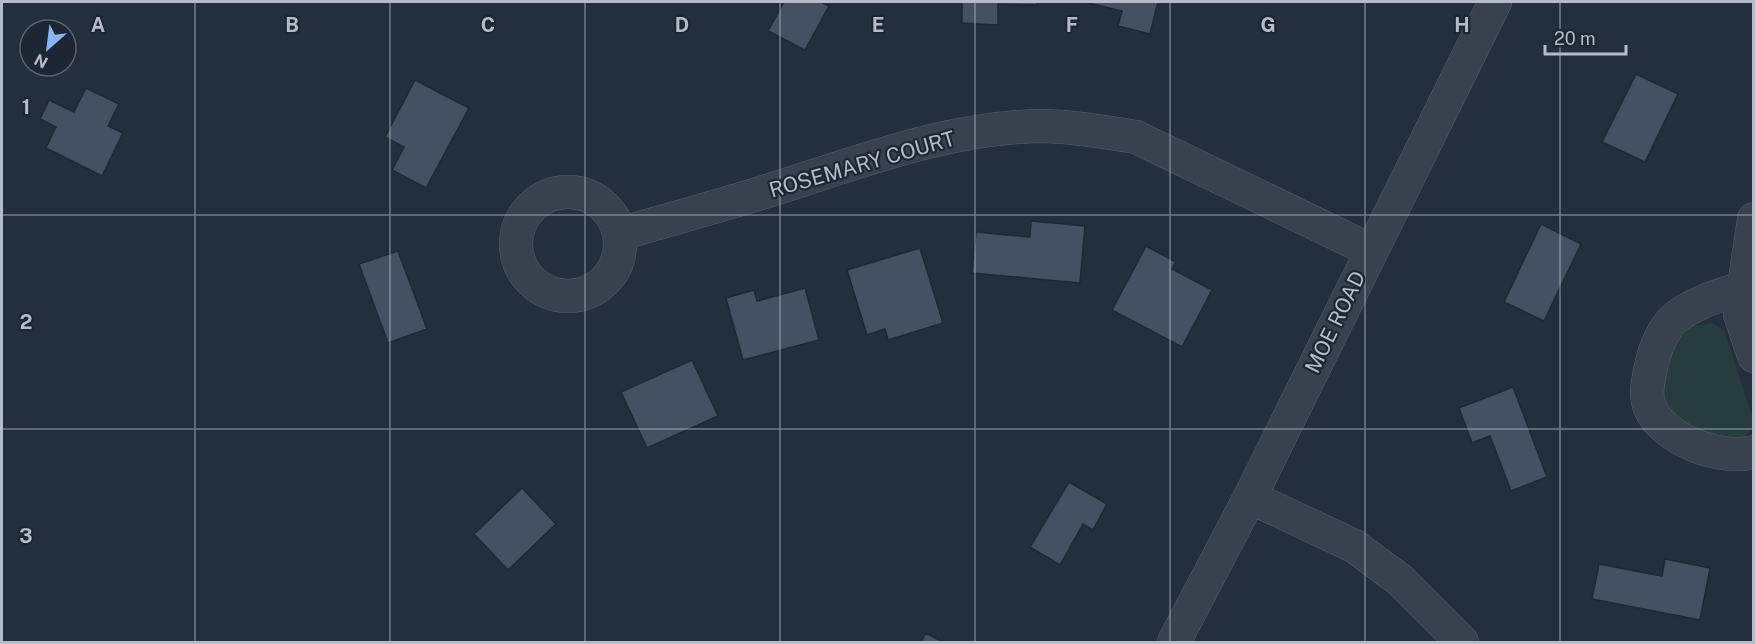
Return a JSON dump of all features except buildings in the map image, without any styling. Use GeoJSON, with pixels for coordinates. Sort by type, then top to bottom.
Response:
{"type":"FeatureCollection","features":[{"type":"Feature","properties":{"kind":"street","name":"MOE ROAD"},"geometry":{"type":"LineString","coordinates":[[1174,642],[1250,497],[1370,250],[1495,2]]}},
{"type":"Feature","properties":{"kind":"street","name":"ROSEMARY COURT"},"geometry":{"type":"LineString","coordinates":[[620,234],[762,193],[870,158],[942,139],[997,129],[1046,126],[1095,130],[1136,137],[1370,250]]}},
{"type":"Feature","properties":{"kind":"street"},"geometry":{"type":"LineString","coordinates":[[1752,233],[1742,288],[1740,314],[1754,356]]}},
{"type":"Feature","properties":{"kind":"street"},"geometry":{"type":"LineString","coordinates":[[1742,288],[1702,301],[1673,319],[1655,350],[1648,382],[1648,398],[1649,406],[1654,414],[1671,433],[1727,453],[1754,452]]}},
{"type":"Feature","properties":{"kind":"street"},"geometry":{"type":"LineString","coordinates":[[1250,497],[1354,546],[1400,580],[1462,642]]}},
{"type":"Feature","properties":{"kind":"green space"},"geometry":{"type":"Polygon","coordinates":[[[1713,323],[1724,331],[1753,419],[1752,428],[1747,434],[1732,442],[1714,443],[1697,438],[1665,410],[1665,376],[1670,357],[1679,338],[1686,327],[1713,323]]]}}]}
